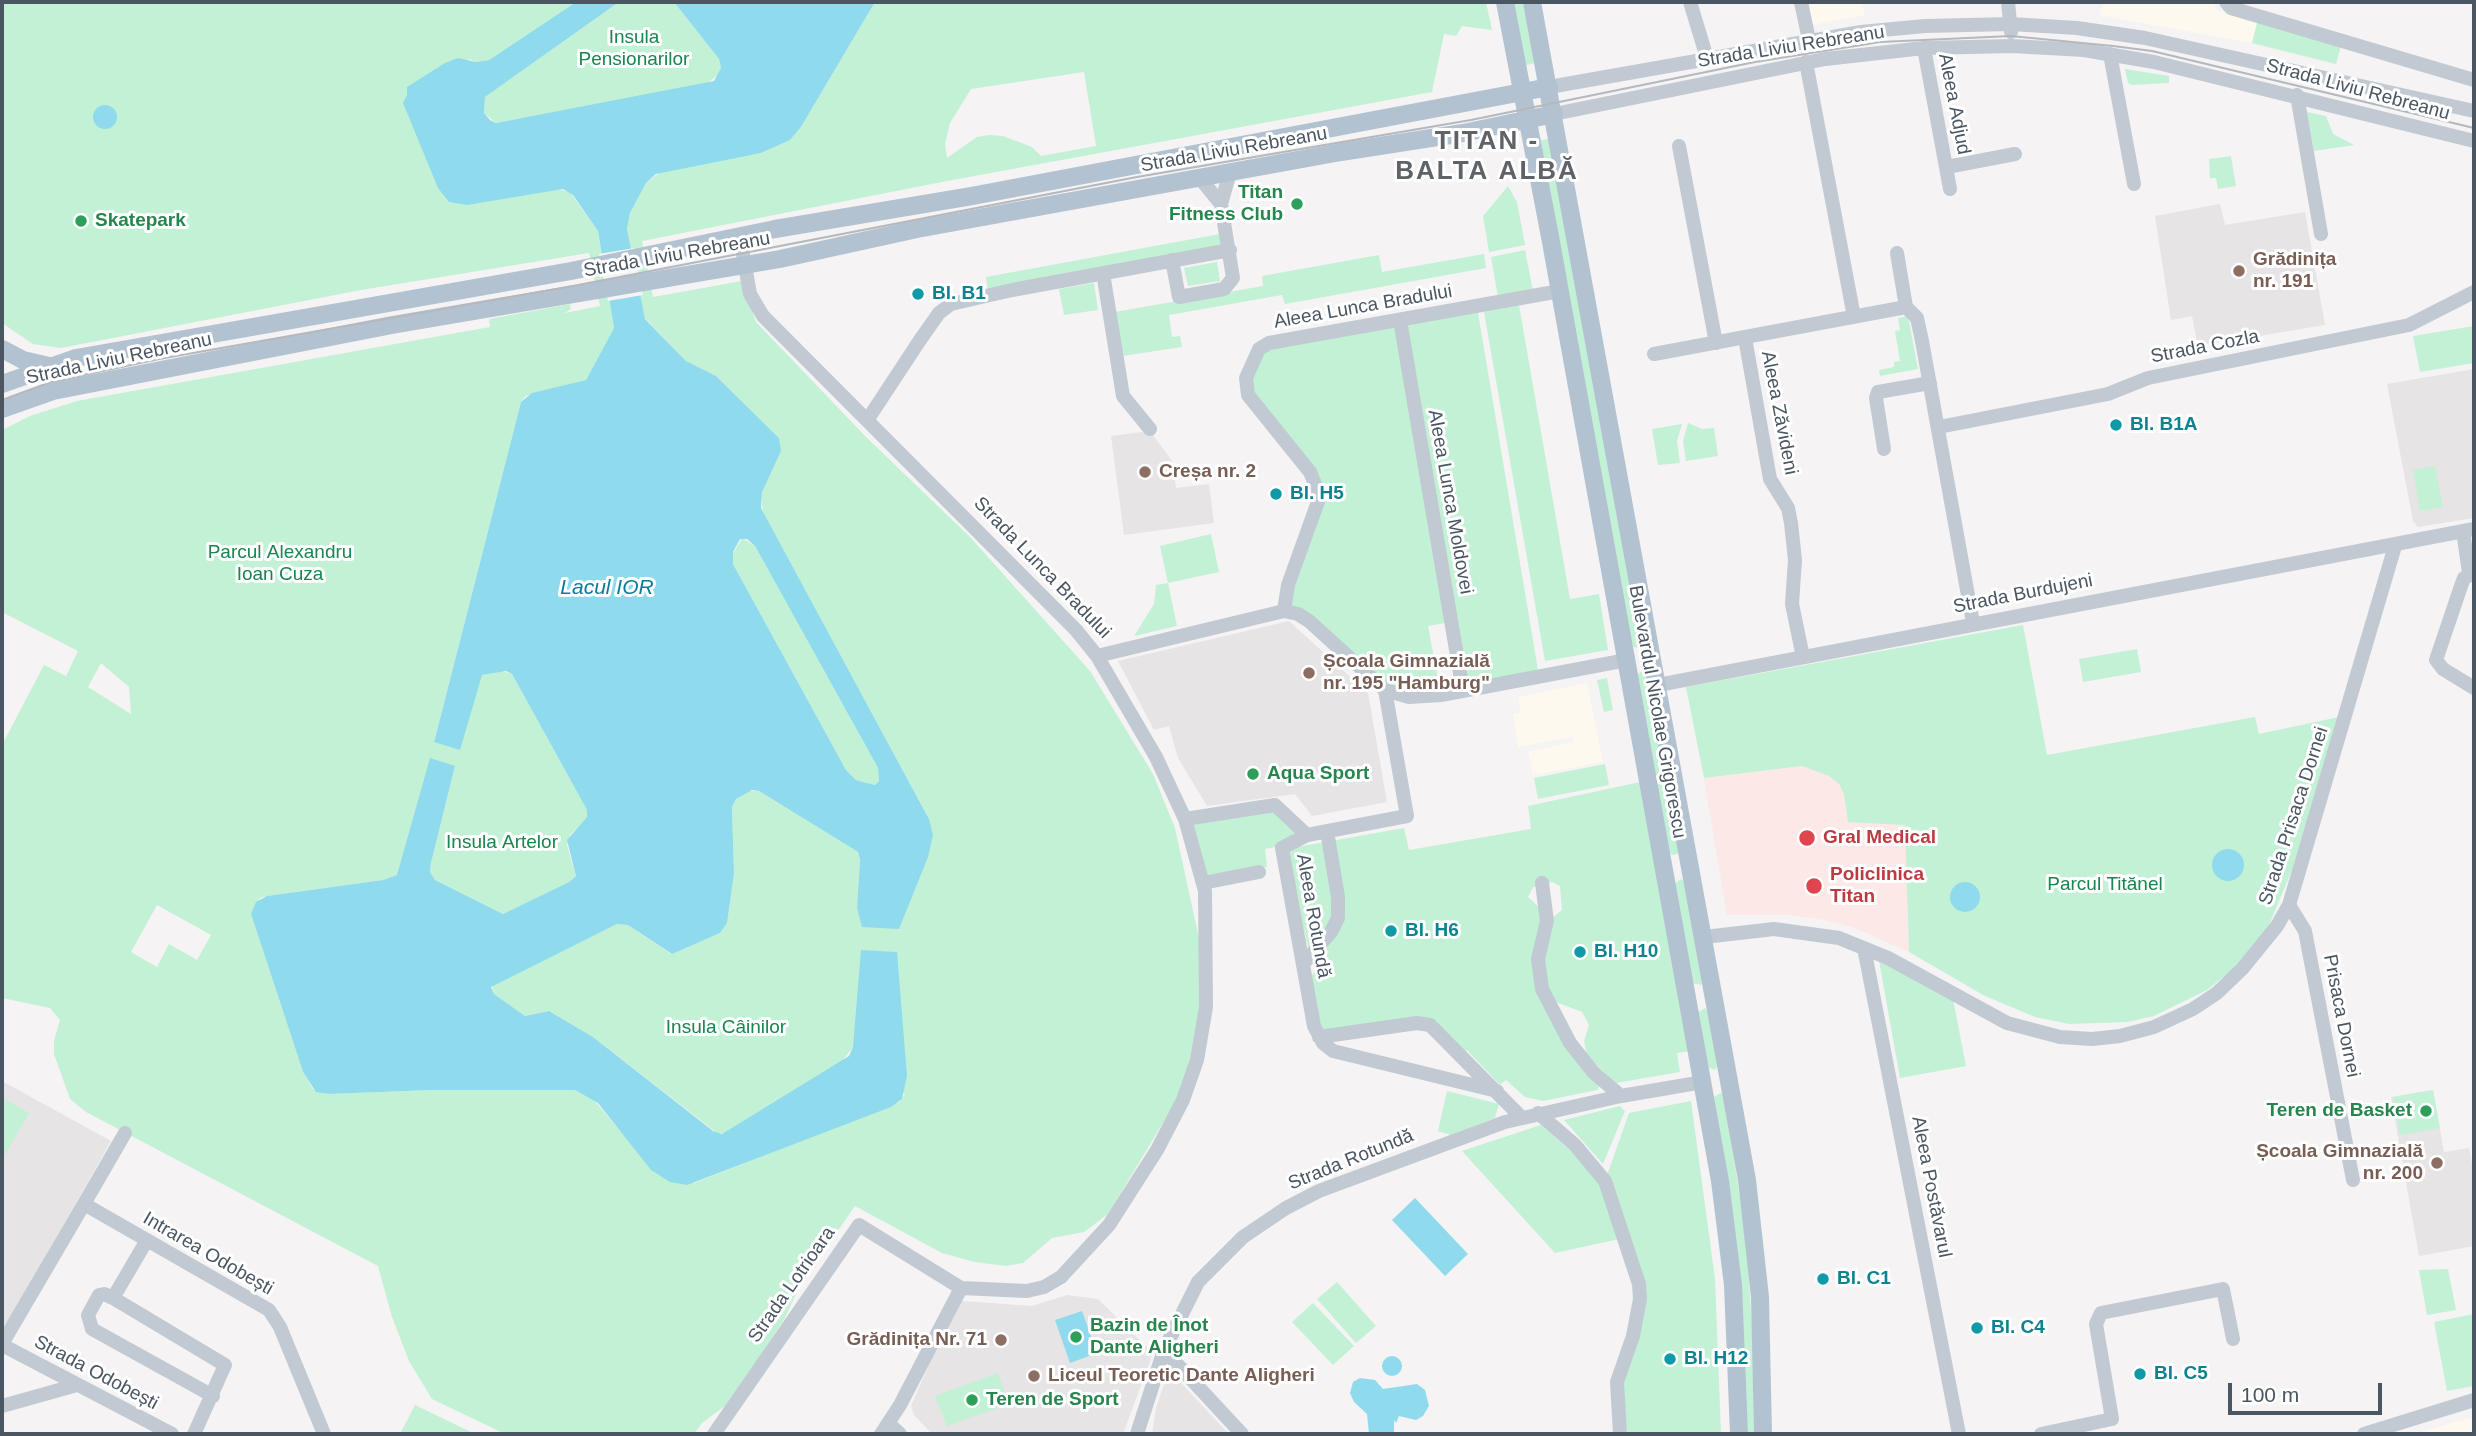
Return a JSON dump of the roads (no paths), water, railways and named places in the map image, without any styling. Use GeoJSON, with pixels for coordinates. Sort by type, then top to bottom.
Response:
{"type":"FeatureCollection","features":[{"type":"Feature","properties":{"kind":"main road","name":"Bulevardul Nicolae Grigorescu"},"geometry":{"type":"LineString","coordinates":[[1504,2],[1560,291],[1703,1082],[1733,1285],[1739,1434]]}},
{"type":"Feature","properties":{"kind":"main road","name":"Bulevardul Nicolae Grigorescu"},"geometry":{"type":"LineString","coordinates":[[1532,2],[1729,1077],[1758,1265],[1763,1434]]}},
{"type":"Feature","properties":{"kind":"main road","name":"Strada Liviu Rebreanu"},"geometry":{"type":"LineString","coordinates":[[2,385],[76,358],[570,271],[1549,87]]}},
{"type":"Feature","properties":{"kind":"main road","name":"Strada Liviu Rebreanu"},"geometry":{"type":"LineString","coordinates":[[4,405],[82,385],[679,274],[744,265],[917,229],[1199,177],[1354,150],[1387,147],[1554,114]]}},
{"type":"Feature","properties":{"kind":"main road"},"geometry":{"type":"LineString","coordinates":[[2,349],[23,360],[49,366]]}},
{"type":"Feature","properties":{"kind":"main road"},"geometry":{"type":"LineString","coordinates":[[1627,660],[1653,656]]}},
{"type":"Feature","properties":{"kind":"main road"},"geometry":{"type":"LineString","coordinates":[[1664,870],[1691,865]]}},
{"type":"Feature","properties":{"kind":"main road"},"geometry":{"type":"LineString","coordinates":[[1687,997],[1714,992]]}},
{"type":"Feature","properties":{"kind":"main road"},"geometry":{"type":"LineString","coordinates":[[1703,1082],[1729,1077]]}},
{"type":"Feature","properties":{"kind":"street"},"geometry":{"type":"LineString","coordinates":[[1690,2],[1707,58]]}},
{"type":"Feature","properties":{"kind":"street"},"geometry":{"type":"LineString","coordinates":[[1801,2],[1809,40]]}},
{"type":"Feature","properties":{"kind":"street"},"geometry":{"type":"LineString","coordinates":[[2008,2],[2012,46]]}},
{"type":"Feature","properties":{"kind":"street","name":"Strada Liviu Rebreanu"},"geometry":{"type":"LineString","coordinates":[[2226,2],[2231,8],[2474,80]]}},
{"type":"Feature","properties":{"kind":"street","name":"Strada Liviu Rebreanu"},"geometry":{"type":"LineString","coordinates":[[1549,87],[1809,40],[1925,26],[2011,24],[2077,28],[2156,40],[2474,111]]}},
{"type":"Feature","properties":{"kind":"street","name":"Strada Liviu Rebreanu"},"geometry":{"type":"LineString","coordinates":[[1554,114],[1806,62],[1924,48],[2012,46],[2110,54],[2297,95],[2381,120],[2474,141]]}},
{"type":"Feature","properties":{"kind":"street","name":"Aleea Adjud"},"geometry":{"type":"LineString","coordinates":[[1924,48],[1950,189]]}},
{"type":"Feature","properties":{"kind":"street"},"geometry":{"type":"LineString","coordinates":[[2110,54],[2134,184]]}},
{"type":"Feature","properties":{"kind":"street"},"geometry":{"type":"LineString","coordinates":[[1806,62],[1854,317]]}},
{"type":"Feature","properties":{"kind":"street"},"geometry":{"type":"LineString","coordinates":[[2297,95],[2321,234]]}},
{"type":"Feature","properties":{"kind":"street"},"geometry":{"type":"LineString","coordinates":[[1679,146],[1716,343]]}},
{"type":"Feature","properties":{"kind":"street","name":"Aleea Adjud"},"geometry":{"type":"LineString","coordinates":[[1947,167],[2015,155]]}},
{"type":"Feature","properties":{"kind":"street"},"geometry":{"type":"LineString","coordinates":[[1172,260],[1179,297],[1224,289],[1233,278],[1222,204],[1230,172]]}},
{"type":"Feature","properties":{"kind":"street"},"geometry":{"type":"LineString","coordinates":[[1199,177],[1222,204]]}},
{"type":"Feature","properties":{"kind":"street","name":"Strada Lunca Bradului"},"geometry":{"type":"LineString","coordinates":[[740,237],[750,294],[762,316],[868,419],[1076,630],[1097,656],[1284,611]]}},
{"type":"Feature","properties":{"kind":"street"},"geometry":{"type":"LineString","coordinates":[[868,419],[933,322],[951,304],[1230,250]]}},
{"type":"Feature","properties":{"kind":"street"},"geometry":{"type":"LineString","coordinates":[[1897,253],[1906,307],[1917,318],[1973,623]]}},
{"type":"Feature","properties":{"kind":"street"},"geometry":{"type":"LineString","coordinates":[[1103,273],[1123,396],[1150,429]]}},
{"type":"Feature","properties":{"kind":"street","name":"Aleea Lunca Bradului"},"geometry":{"type":"LineString","coordinates":[[1284,611],[1288,585],[1320,496],[1310,472],[1248,395],[1246,378],[1252,358],[1269,342],[1560,291]]}},
{"type":"Feature","properties":{"kind":"street","name":"Strada Cozla"},"geometry":{"type":"LineString","coordinates":[[1939,427],[2108,394],[2148,378],[2409,325],[2474,292]]}},
{"type":"Feature","properties":{"kind":"street","name":"Aleea Zăvideni"},"geometry":{"type":"LineString","coordinates":[[1654,354],[1906,307]]}},
{"type":"Feature","properties":{"kind":"street","name":"Aleea Lunca Moldovei"},"geometry":{"type":"LineString","coordinates":[[1400,320],[1463,691]]}},
{"type":"Feature","properties":{"kind":"street","name":"Aleea Zăvideni"},"geometry":{"type":"LineString","coordinates":[[1745,338],[1770,479],[1788,508],[1791,523],[1795,560],[1792,604],[1802,657]]}},
{"type":"Feature","properties":{"kind":"street"},"geometry":{"type":"LineString","coordinates":[[1884,449],[1876,398],[1878,392],[1930,383]]}},
{"type":"Feature","properties":{"kind":"street"},"geometry":{"type":"LineString","coordinates":[[2,385],[4,405]]}},
{"type":"Feature","properties":{"kind":"street"},"geometry":{"type":"LineString","coordinates":[[2395,546],[2469,530],[2472,573],[2461,586],[2436,660],[2443,669],[2474,688]]}},
{"type":"Feature","properties":{"kind":"street","name":"Strada Burdujeni"},"geometry":{"type":"LineString","coordinates":[[1658,685],[1973,623],[2395,546]]}},
{"type":"Feature","properties":{"kind":"street","name":"Strada Prisaca Dornei"},"geometry":{"type":"LineString","coordinates":[[1704,937],[1748,930],[1818,933],[1864,948],[2022,1030],[2060,1038],[2104,1039],[2154,1027],[2206,1001],[2248,963],[2277,926],[2289,905],[2395,546]]}},
{"type":"Feature","properties":{"kind":"street"},"geometry":{"type":"LineString","coordinates":[[1284,611],[1298,614],[1309,621],[1385,690],[1409,697],[1463,691],[1627,660]]}},
{"type":"Feature","properties":{"kind":"street","name":"Strada Lotrioara"},"geometry":{"type":"LineString","coordinates":[[714,1434],[859,1225],[961,1288],[1018,1292],[1044,1287],[1060,1277],[1109,1225],[1157,1150],[1183,1100],[1197,1060],[1206,1007],[1203,883],[1185,819],[1156,757],[1097,656]]}},
{"type":"Feature","properties":{"kind":"street","name":"Aleea Rotundă"},"geometry":{"type":"LineString","coordinates":[[1319,1037],[1314,1026],[1282,848],[1307,835],[1407,816],[1385,690]]}},
{"type":"Feature","properties":{"kind":"street"},"geometry":{"type":"LineString","coordinates":[[1185,819],[1275,806],[1307,835]]}},
{"type":"Feature","properties":{"kind":"street"},"geometry":{"type":"LineString","coordinates":[[1303,964],[1331,932],[1338,918],[1338,897],[1327,831]]}},
{"type":"Feature","properties":{"kind":"street"},"geometry":{"type":"LineString","coordinates":[[1203,883],[1259,872]]}},
{"type":"Feature","properties":{"kind":"street"},"geometry":{"type":"LineString","coordinates":[[1542,883],[1547,922],[1538,959],[1542,989],[1570,1044],[1593,1072],[1622,1096]]}},
{"type":"Feature","properties":{"kind":"street","name":"Prisaca Dornei"},"geometry":{"type":"LineString","coordinates":[[2289,905],[2305,931],[2353,1180]]}},
{"type":"Feature","properties":{"kind":"street","name":"Aleea Postăvarul"},"geometry":{"type":"LineString","coordinates":[[1864,948],[1959,1434]]}},
{"type":"Feature","properties":{"kind":"street"},"geometry":{"type":"LineString","coordinates":[[1319,1037],[1417,1023],[1430,1025],[1521,1117]]}},
{"type":"Feature","properties":{"kind":"street"},"geometry":{"type":"LineString","coordinates":[[1319,1037],[1327,1047],[1339,1052],[1497,1091]]}},
{"type":"Feature","properties":{"kind":"street","name":"Strada Rotundă"},"geometry":{"type":"LineString","coordinates":[[1138,1434],[1164,1350],[1198,1282],[1228,1250],[1265,1221],[1319,1191],[1521,1117],[1703,1082]]}},
{"type":"Feature","properties":{"kind":"street"},"geometry":{"type":"LineString","coordinates":[[1538,1113],[1575,1145],[1605,1181],[1640,1292],[1633,1336],[1617,1382],[1620,1434]]}},
{"type":"Feature","properties":{"kind":"street"},"geometry":{"type":"LineString","coordinates":[[2,1344],[125,1133]]}},
{"type":"Feature","properties":{"kind":"street","name":"Intrarea Odobești"},"geometry":{"type":"LineString","coordinates":[[84,1204],[270,1310],[280,1326],[324,1434]]}},
{"type":"Feature","properties":{"kind":"street","name":"Strada Odobești"},"geometry":{"type":"LineString","coordinates":[[147,1240],[113,1298],[99,1295],[88,1315],[92,1329],[213,1396]]}},
{"type":"Feature","properties":{"kind":"street"},"geometry":{"type":"LineString","coordinates":[[890,1431],[961,1288]]}},
{"type":"Feature","properties":{"kind":"street"},"geometry":{"type":"LineString","coordinates":[[2048,1434],[2112,1419],[2096,1324],[2101,1313],[2223,1289],[2233,1339]]}},
{"type":"Feature","properties":{"kind":"street"},"geometry":{"type":"LineString","coordinates":[[113,1298],[222,1363],[224,1369],[194,1434]]}},
{"type":"Feature","properties":{"kind":"street","name":"Strada Odobești"},"geometry":{"type":"LineString","coordinates":[[2,1344],[172,1434]]}},
{"type":"Feature","properties":{"kind":"street"},"geometry":{"type":"LineString","coordinates":[[1164,1350],[1242,1434]]}},
{"type":"Feature","properties":{"kind":"street"},"geometry":{"type":"LineString","coordinates":[[2,1406],[77,1385]]}},
{"type":"Feature","properties":{"kind":"street"},"geometry":{"type":"LineString","coordinates":[[2364,1434],[2474,1400]]}},
{"type":"Feature","properties":{"kind":"water","name":"Lacul IOR"},"geometry":{"type":"Polygon","coordinates":[[[576,2],[619,2],[485,97],[484,113],[496,123],[714,81],[721,68],[719,59],[674,2],[875,2],[801,127],[790,140],[761,153],[656,174],[646,183],[630,213],[627,229],[645,319],[686,361],[716,376],[779,438],[781,451],[762,492],[761,508],[929,819],[933,835],[928,857],[899,929],[862,927],[857,908],[860,860],[858,852],[759,791],[752,790],[736,799],[732,807],[734,874],[727,923],[720,933],[672,954],[628,925],[617,924],[491,987],[494,994],[525,1016],[549,1011],[593,1037],[713,1131],[722,1134],[849,1056],[853,1047],[861,950],[897,952],[907,1076],[902,1099],[891,1107],[687,1185],[670,1182],[651,1170],[598,1103],[575,1090],[431,1090],[329,1094],[316,1092],[303,1072],[251,914],[256,902],[267,896],[383,880],[397,875],[430,758],[455,766],[431,863],[430,872],[435,880],[503,914],[576,876],[567,840],[587,817],[587,810],[512,674],[506,671],[482,675],[460,750],[434,742],[521,402],[532,393],[586,380],[614,328],[598,231],[573,195],[563,189],[467,205],[449,202],[438,188],[403,103],[407,87],[458,58],[476,62],[489,60],[576,2]],[[740,539],[733,552],[733,564],[846,770],[856,780],[875,785],[879,781],[878,768],[755,546],[747,539],[740,539]]]}},
{"type":"Feature","properties":{"kind":"water"},"geometry":{"type":"Polygon","coordinates":[[[105,105],[114,108],[117,117],[114,126],[105,129],[96,126],[93,117],[96,108],[105,105]]]}},
{"type":"Feature","properties":{"kind":"water"},"geometry":{"type":"Polygon","coordinates":[[[2228,849],[2240,853],[2244,865],[2240,877],[2228,881],[2216,877],[2212,865],[2216,853],[2228,849]]]}},
{"type":"Feature","properties":{"kind":"water"},"geometry":{"type":"Polygon","coordinates":[[[1965,882],[1971,883],[1979,891],[1979,903],[1971,911],[1965,912],[1959,911],[1951,903],[1950,897],[1951,891],[1959,883],[1965,882]]]}},
{"type":"Feature","properties":{"kind":"water"},"geometry":{"type":"Polygon","coordinates":[[[1415,1198],[1468,1254],[1445,1276],[1392,1220],[1415,1198]]]}},
{"type":"Feature","properties":{"kind":"water","name":"Bazin de Înot Dante Aligheri"},"geometry":{"type":"Polygon","coordinates":[[[1082,1311],[1097,1353],[1070,1363],[1055,1320],[1082,1311]]]}},
{"type":"Feature","properties":{"kind":"water"},"geometry":{"type":"Polygon","coordinates":[[[1392,1356],[1399,1359],[1402,1366],[1399,1373],[1392,1376],[1385,1373],[1382,1366],[1385,1359],[1392,1356]]]}},
{"type":"Feature","properties":{"kind":"water"},"geometry":{"type":"Polygon","coordinates":[[[1360,1378],[1375,1380],[1383,1389],[1417,1384],[1425,1390],[1429,1406],[1423,1416],[1416,1420],[1399,1416],[1396,1423],[1394,1420],[1394,1434],[1369,1434],[1367,1414],[1354,1402],[1350,1393],[1353,1382],[1360,1378]]]}},
{"type":"Feature","properties":{"kind":"tram line"},"geometry":{"type":"LineString","coordinates":[[2,400],[51,382],[159,359],[573,286],[1137,177],[1471,120],[1755,62],[1880,42],[2011,36],[2152,51],[2474,128]]}},
{"type":"Feature","properties":{"kind":"place","name":"Titan Fitness Club"},"geometry":{"type":"Point","coordinates":[1297,204]}},
{"type":"Feature","properties":{"kind":"place","name":"Skatepark"},"geometry":{"type":"Point","coordinates":[81,221]}},
{"type":"Feature","properties":{"kind":"place","name":"Grădinița nr. 191"},"geometry":{"type":"Point","coordinates":[2239,271]}},
{"type":"Feature","properties":{"kind":"place","name":"Bl. B1"},"geometry":{"type":"Point","coordinates":[918,294]}},
{"type":"Feature","properties":{"kind":"place","name":"Bl. B1A"},"geometry":{"type":"Point","coordinates":[2116,425]}},
{"type":"Feature","properties":{"kind":"place","name":"Creșa nr. 2"},"geometry":{"type":"Point","coordinates":[1145,472]}},
{"type":"Feature","properties":{"kind":"place","name":"Bl. H5"},"geometry":{"type":"Point","coordinates":[1276,494]}},
{"type":"Feature","properties":{"kind":"place","name":"Școala Gimnazială nr. 195 \"Hamburg\""},"geometry":{"type":"Point","coordinates":[1309,673]}},
{"type":"Feature","properties":{"kind":"place","name":"Aqua Sport"},"geometry":{"type":"Point","coordinates":[1253,774]}},
{"type":"Feature","properties":{"kind":"place","name":"Gral Medical"},"geometry":{"type":"Point","coordinates":[1807,838]}},
{"type":"Feature","properties":{"kind":"place","name":"Policlinica Titan"},"geometry":{"type":"Point","coordinates":[1814,886]}},
{"type":"Feature","properties":{"kind":"place","name":"Bl. H6"},"geometry":{"type":"Point","coordinates":[1391,931]}},
{"type":"Feature","properties":{"kind":"place","name":"Bl. H10"},"geometry":{"type":"Point","coordinates":[1580,952]}},
{"type":"Feature","properties":{"kind":"place","name":"Teren de Basket"},"geometry":{"type":"Point","coordinates":[2426,1111]}},
{"type":"Feature","properties":{"kind":"place","name":"Școala Gimnazială nr. 200"},"geometry":{"type":"Point","coordinates":[2437,1163]}},
{"type":"Feature","properties":{"kind":"place","name":"Bl. C1"},"geometry":{"type":"Point","coordinates":[1823,1279]}},
{"type":"Feature","properties":{"kind":"place","name":"Bl. C4"},"geometry":{"type":"Point","coordinates":[1977,1328]}},
{"type":"Feature","properties":{"kind":"place","name":"Bazin de Înot Dante Aligheri"},"geometry":{"type":"Point","coordinates":[1076,1337]}},
{"type":"Feature","properties":{"kind":"place","name":"Grădinița Nr. 71"},"geometry":{"type":"Point","coordinates":[1001,1340]}},
{"type":"Feature","properties":{"kind":"place","name":"Bl. H12"},"geometry":{"type":"Point","coordinates":[1670,1359]}},
{"type":"Feature","properties":{"kind":"place","name":"Bl. C5"},"geometry":{"type":"Point","coordinates":[2140,1374]}},
{"type":"Feature","properties":{"kind":"place","name":"Liceul Teoretic Dante Aligheri"},"geometry":{"type":"Point","coordinates":[1034,1376]}},
{"type":"Feature","properties":{"kind":"place","name":"Teren de Sport"},"geometry":{"type":"Point","coordinates":[972,1400]}},
{"type":"Feature","properties":{"kind":"district","name":"TITAN - BALTA ALBĂ"},"geometry":{"type":"Point","coordinates":[1487,157]}},
{"type":"Feature","properties":{"kind":"park label","name":"Insula Pensionarilor"},"geometry":{"type":"Point","coordinates":[634,49]}},
{"type":"Feature","properties":{"kind":"park label","name":"Parcul Alexandru Ioan Cuza"},"geometry":{"type":"Point","coordinates":[280,564]}},
{"type":"Feature","properties":{"kind":"park label","name":"Insula Artelor"},"geometry":{"type":"Point","coordinates":[502,843]}},
{"type":"Feature","properties":{"kind":"park label","name":"Parcul Titănel"},"geometry":{"type":"Point","coordinates":[2105,885]}},
{"type":"Feature","properties":{"kind":"park label","name":"Insula Câinilor"},"geometry":{"type":"Point","coordinates":[726,1028]}}]}
